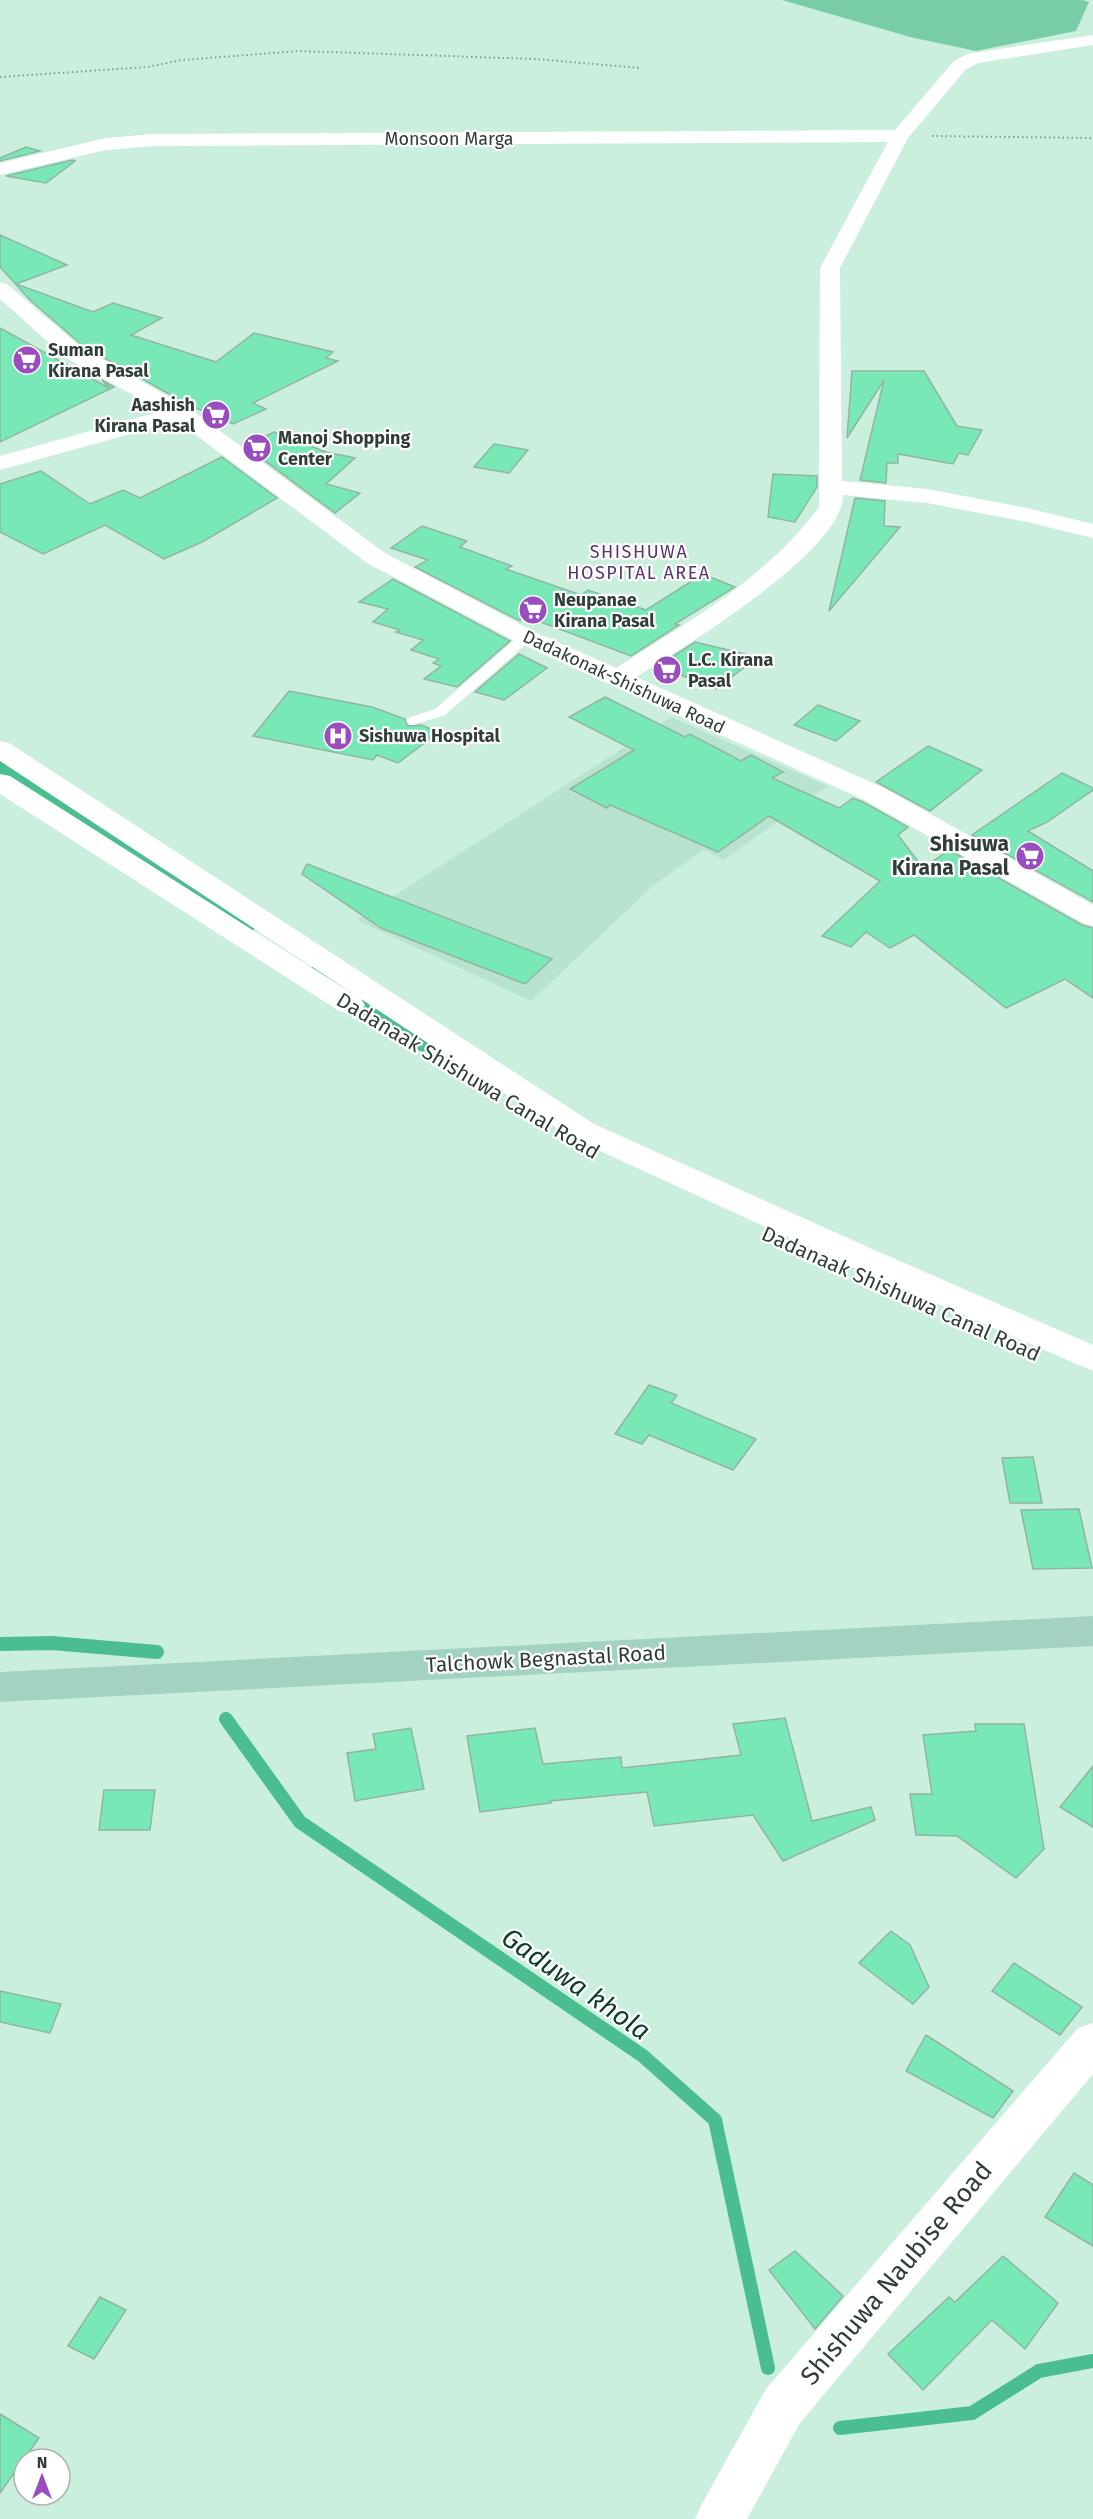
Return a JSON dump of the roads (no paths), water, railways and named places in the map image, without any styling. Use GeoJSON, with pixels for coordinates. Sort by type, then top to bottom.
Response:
{"type":"FeatureCollection","features":[{"type":"Feature","properties":{"kind":"main road","name":"Talchowk Begnastal Road"},"geometry":{"type":"LineString","coordinates":[[0,1687],[1093,1631]]}},
{"type":"Feature","properties":{"kind":"street"},"geometry":{"type":"LineString","coordinates":[[616,679],[761,582],[820,525],[831,507],[830,268],[900,136],[959,66],[974,58],[1093,40]]}},
{"type":"Feature","properties":{"kind":"street","name":"Monsoon Marga"},"geometry":{"type":"LineString","coordinates":[[0,169],[106,144],[153,140],[900,136]]}},
{"type":"Feature","properties":{"kind":"street","name":"Dadakonak-Shishuwa Road"},"geometry":{"type":"LineString","coordinates":[[0,288],[74,353],[181,413],[376,558],[526,638],[873,794],[1093,917]]}},
{"type":"Feature","properties":{"kind":"street"},"geometry":{"type":"LineString","coordinates":[[0,463],[181,413]]}},
{"type":"Feature","properties":{"kind":"street"},"geometry":{"type":"LineString","coordinates":[[832,487],[927,496],[1027,514],[1093,531]]}},
{"type":"Feature","properties":{"kind":"street","name":"Dadanaak Shishuwa Canal Road"},"geometry":{"type":"LineString","coordinates":[[0,749],[583,1131],[794,1228],[1093,1359]]}},
{"type":"Feature","properties":{"kind":"street","name":"Dadanaak Shishuwa Canal Road"},"geometry":{"type":"LineString","coordinates":[[0,782],[575,1146],[1093,1380]]}},
{"type":"Feature","properties":{"kind":"street","name":"Shishuwa Naubise Road"},"geometry":{"type":"LineString","coordinates":[[720,2519],[783,2406],[1093,2042]]}},
{"type":"Feature","properties":{"kind":"lane"},"geometry":{"type":"LineString","coordinates":[[413,721],[440,712],[526,638]]}},
{"type":"Feature","properties":{"kind":"waterway"},"geometry":{"type":"LineString","coordinates":[[0,769],[242,924]]}},
{"type":"Feature","properties":{"kind":"waterway"},"geometry":{"type":"LineString","coordinates":[[322,974],[429,1043]]}},
{"type":"Feature","properties":{"kind":"waterway"},"geometry":{"type":"LineString","coordinates":[[0,1644],[52,1643],[157,1652]]}},
{"type":"Feature","properties":{"kind":"waterway","name":"Gaduwa khola"},"geometry":{"type":"LineString","coordinates":[[226,1719],[300,1822],[643,2056],[715,2120],[768,2368]]}},
{"type":"Feature","properties":{"kind":"waterway","name":"Gaduwa khola"},"geometry":{"type":"LineString","coordinates":[[840,2428],[972,2413],[1039,2371],[1093,2361]]}},
{"type":"Feature","properties":{"kind":"place","name":"Suman Kirana Pasal"},"geometry":{"type":"Point","coordinates":[27,360]}},
{"type":"Feature","properties":{"kind":"place","name":"Aashish Kirana Pasal"},"geometry":{"type":"Point","coordinates":[216,415]}},
{"type":"Feature","properties":{"kind":"place","name":"Manoj Shopping Center"},"geometry":{"type":"Point","coordinates":[257,448]}},
{"type":"Feature","properties":{"kind":"place","name":"Neupanae Kirana Pasal"},"geometry":{"type":"Point","coordinates":[533,610]}},
{"type":"Feature","properties":{"kind":"place","name":"L.C. Kirana Pasal"},"geometry":{"type":"Point","coordinates":[667,670]}},
{"type":"Feature","properties":{"kind":"place","name":"Sishuwa Hospital"},"geometry":{"type":"Point","coordinates":[338,736]}},
{"type":"Feature","properties":{"kind":"place","name":"Shisuwa Kirana Pasal"},"geometry":{"type":"Point","coordinates":[1030,856]}},
{"type":"Feature","properties":{"kind":"district","name":"SHISHUWA HOSPITAL AREA"},"geometry":{"type":"Point","coordinates":[639,562]}}]}
